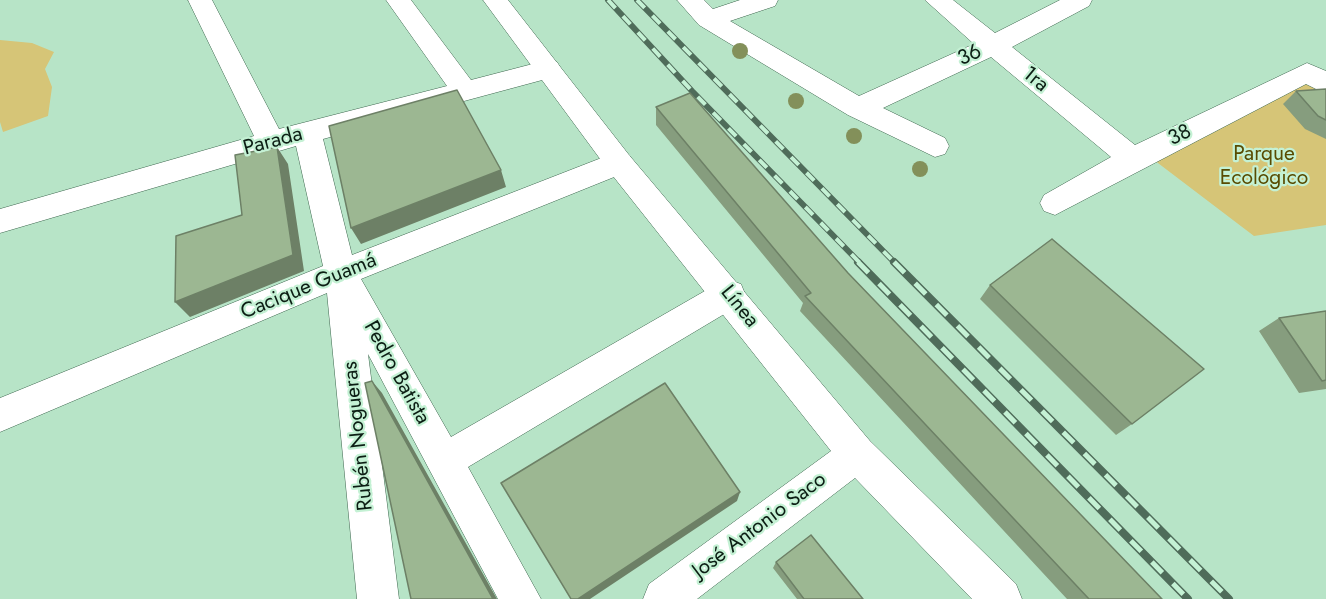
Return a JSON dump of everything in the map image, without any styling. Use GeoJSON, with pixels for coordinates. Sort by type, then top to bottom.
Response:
{"type":"FeatureCollection","features":[{"type":"Feature","properties":{"kind":"street"},"geometry":{"type":"LineString","coordinates":[[201,0],[271,142]]}},
{"type":"Feature","properties":{"kind":"street"},"geometry":{"type":"LineString","coordinates":[[398,0],[465,91]]}},
{"type":"Feature","properties":{"kind":"street","name":"Línea"},"geometry":{"type":"LineString","coordinates":[[495,0],[620,163],[857,454],[1001,599]]}},
{"type":"Feature","properties":{"kind":"street"},"geometry":{"type":"LineString","coordinates":[[689,0],[708,19],[858,108],[936,146]]}},
{"type":"Feature","properties":{"kind":"street"},"geometry":{"type":"LineString","coordinates":[[708,19],[765,0]]}},
{"type":"Feature","properties":{"kind":"street","name":"1ra"},"geometry":{"type":"LineString","coordinates":[[938,0],[1133,159]]}},
{"type":"Feature","properties":{"kind":"street","name":"36"},"geometry":{"type":"LineString","coordinates":[[858,108],[992,46],[1080,0]]}},
{"type":"Feature","properties":{"kind":"street","name":"Parada"},"geometry":{"type":"LineString","coordinates":[[0,222],[271,142],[548,69]]}},
{"type":"Feature","properties":{"kind":"street","name":"38"},"geometry":{"type":"LineString","coordinates":[[1055,202],[1133,159],[1317,78]]}},
{"type":"Feature","properties":{"kind":"street","name":"Pedro Batista"},"geometry":{"type":"LineString","coordinates":[[307,133],[341,273],[520,599]]}},
{"type":"Feature","properties":{"kind":"street","name":"Cacique Guamá"},"geometry":{"type":"LineString","coordinates":[[0,415],[341,273],[620,163]]}},
{"type":"Feature","properties":{"kind":"street","name":"Rubén Nogueras"},"geometry":{"type":"LineString","coordinates":[[341,273],[378,599]]}},
{"type":"Feature","properties":{"kind":"street"},"geometry":{"type":"LineString","coordinates":[[444,461],[729,294]]}},
{"type":"Feature","properties":{"kind":"street","name":"José Antonio Saco"},"geometry":{"type":"LineString","coordinates":[[663,599],[857,454]]}},
{"type":"Feature","properties":{"kind":"green space"},"geometry":{"type":"Polygon","coordinates":[[[0,40],[32,43],[54,52],[45,69],[52,87],[48,116],[3,132],[0,122],[0,40]]]}},
{"type":"Feature","properties":{"kind":"green space","name":"Parque Ecológico"},"geometry":{"type":"Polygon","coordinates":[[[1305,80],[1326,95],[1326,225],[1254,236],[1150,157],[1305,80]]]}},
{"type":"Feature","properties":{"kind":"building"},"geometry":{"type":"Polygon","coordinates":[[[1326,89],[1326,120],[1318,116],[1296,91],[1326,89]]]}},
{"type":"Feature","properties":{"kind":"building"},"geometry":{"type":"Polygon","coordinates":[[[457,90],[501,170],[351,228],[329,126],[457,90]]]}},
{"type":"Feature","properties":{"kind":"building"},"geometry":{"type":"Polygon","coordinates":[[[690,93],[848,273],[1162,599],[1089,599],[805,296],[811,293],[656,107],[690,93]]]}},
{"type":"Feature","properties":{"kind":"building"},"geometry":{"type":"Polygon","coordinates":[[[277,147],[293,255],[175,302],[176,236],[242,215],[235,155],[277,147]]]}},
{"type":"Feature","properties":{"kind":"building"},"geometry":{"type":"Polygon","coordinates":[[[1052,239],[1204,369],[1132,424],[990,285],[1052,239]]]}},
{"type":"Feature","properties":{"kind":"building"},"geometry":{"type":"Polygon","coordinates":[[[1326,311],[1326,380],[1322,381],[1279,318],[1326,311]]]}},
{"type":"Feature","properties":{"kind":"building"},"geometry":{"type":"Polygon","coordinates":[[[372,381],[493,599],[411,599],[365,383],[372,381]]]}},
{"type":"Feature","properties":{"kind":"building"},"geometry":{"type":"Polygon","coordinates":[[[665,383],[740,492],[578,599],[571,599],[501,483],[665,383]]]}},
{"type":"Feature","properties":{"kind":"building"},"geometry":{"type":"Polygon","coordinates":[[[811,535],[863,599],[804,599],[776,562],[811,535]]]}},
{"type":"Feature","properties":{"kind":"railway"},"geometry":{"type":"LineString","coordinates":[[608,0],[692,91],[860,263]]}},
{"type":"Feature","properties":{"kind":"railway"},"geometry":{"type":"LineString","coordinates":[[637,0],[895,263]]}},
{"type":"Feature","properties":{"kind":"railway"},"geometry":{"type":"LineString","coordinates":[[858,262],[1188,599]]}},
{"type":"Feature","properties":{"kind":"railway"},"geometry":{"type":"LineString","coordinates":[[894,262],[1229,599]]}}]}
